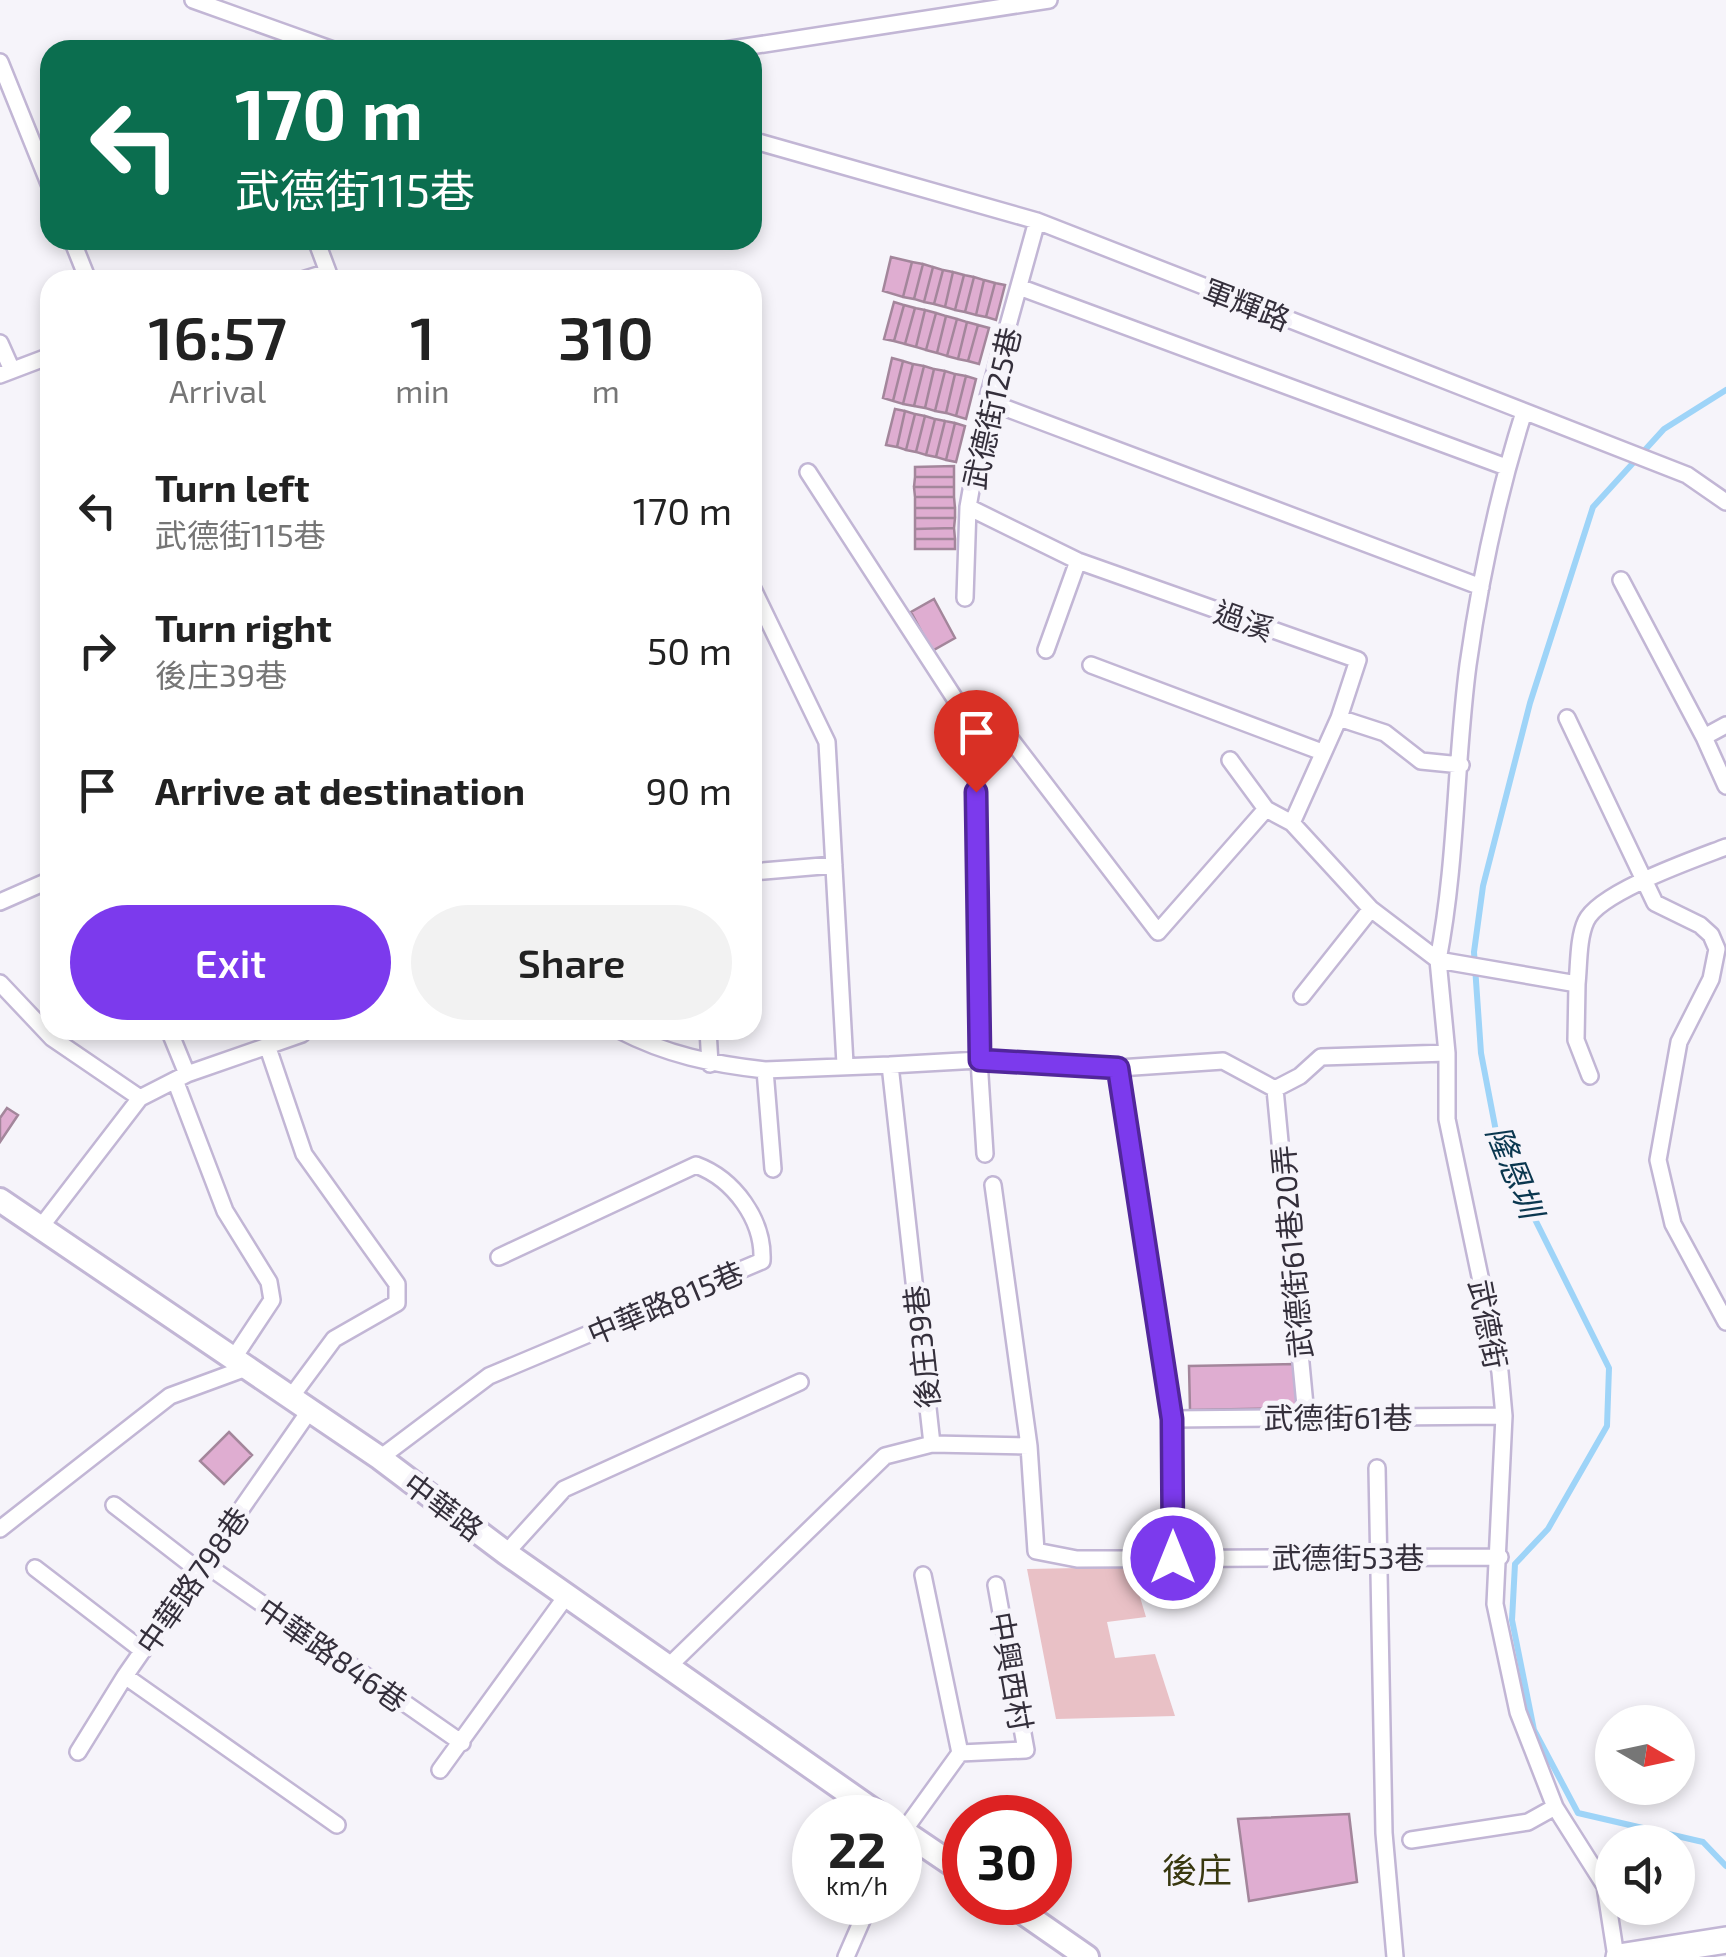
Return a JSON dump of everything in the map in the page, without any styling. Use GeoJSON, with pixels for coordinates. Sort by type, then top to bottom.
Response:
{"type":"FeatureCollection","features":[{"type":"Feature","properties":{"kind":"main road","name":"中華路"},"geometry":{"type":"LineString","coordinates":[[0,1200],[380,1458],[506,1553],[851,1795]]}},
{"type":"Feature","properties":{"kind":"main road"},"geometry":{"type":"LineString","coordinates":[[1041,1925],[1088,1957]]}},
{"type":"Feature","properties":{"kind":"main road"},"geometry":{"type":"LineString","coordinates":[[1618,1957],[1710,1947]]}},
{"type":"Feature","properties":{"kind":"street"},"geometry":{"type":"LineString","coordinates":[[192,0],[304,40]]}},
{"type":"Feature","properties":{"kind":"street"},"geometry":{"type":"LineString","coordinates":[[762,44],[1049,0]]}},
{"type":"Feature","properties":{"kind":"street"},"geometry":{"type":"LineString","coordinates":[[0,62],[40,161]]}},
{"type":"Feature","properties":{"kind":"street","name":"軍輝路"},"geometry":{"type":"LineString","coordinates":[[762,142],[1036,221],[1687,475],[1726,502]]}},
{"type":"Feature","properties":{"kind":"street","name":"武德街125巷"},"geometry":{"type":"LineString","coordinates":[[966,598],[968,506],[987,401],[1036,221]]}},
{"type":"Feature","properties":{"kind":"street"},"geometry":{"type":"LineString","coordinates":[[1020,288],[1506,467]]}},
{"type":"Feature","properties":{"kind":"street"},"geometry":{"type":"LineString","coordinates":[[0,342],[6,372],[40,360]]}},
{"type":"Feature","properties":{"kind":"street"},"geometry":{"type":"LineString","coordinates":[[987,401],[1481,587]]}},
{"type":"Feature","properties":{"kind":"street","name":"武德街"},"geometry":{"type":"LineString","coordinates":[[1524,412],[1506,467],[1468,668],[1452,890],[1438,960],[1448,1053],[1447,1118],[1500,1372],[1504,1416],[1495,1604],[1506,1658],[1518,1712],[1555,1807],[1605,1886],[1618,1957]]}},
{"type":"Feature","properties":{"kind":"street"},"geometry":{"type":"LineString","coordinates":[[808,472],[959,705],[999,724],[1158,932],[1266,809]]}},
{"type":"Feature","properties":{"kind":"street","name":"過溪"},"geometry":{"type":"LineString","coordinates":[[968,506],[1078,561],[1358,660],[1339,718],[1292,823]]}},
{"type":"Feature","properties":{"kind":"street"},"geometry":{"type":"LineString","coordinates":[[1046,650],[1078,561]]}},
{"type":"Feature","properties":{"kind":"street"},"geometry":{"type":"LineString","coordinates":[[1621,580],[1726,786]]}},
{"type":"Feature","properties":{"kind":"street"},"geometry":{"type":"LineString","coordinates":[[762,614],[827,742],[846,1064]]}},
{"type":"Feature","properties":{"kind":"street"},"geometry":{"type":"LineString","coordinates":[[1091,664],[1322,752]]}},
{"type":"Feature","properties":{"kind":"street"},"geometry":{"type":"LineString","coordinates":[[1339,718],[1385,733],[1421,761],[1461,764]]}},
{"type":"Feature","properties":{"kind":"street"},"geometry":{"type":"LineString","coordinates":[[1567,718],[1655,902],[1700,925],[1722,949],[1680,1042],[1658,1160],[1673,1224],[1726,1322]]}},
{"type":"Feature","properties":{"kind":"street"},"geometry":{"type":"LineString","coordinates":[[1704,737],[1726,725]]}},
{"type":"Feature","properties":{"kind":"street"},"geometry":{"type":"LineString","coordinates":[[976,754],[985,1154]]}},
{"type":"Feature","properties":{"kind":"street"},"geometry":{"type":"LineString","coordinates":[[1230,760],[1266,809],[1292,823],[1371,909],[1438,960],[1577,984]]}},
{"type":"Feature","properties":{"kind":"street"},"geometry":{"type":"LineString","coordinates":[[1590,1076],[1576,1040],[1577,984],[1587,918],[1645,879],[1726,847]]}},
{"type":"Feature","properties":{"kind":"street"},"geometry":{"type":"LineString","coordinates":[[762,871],[834,865]]}},
{"type":"Feature","properties":{"kind":"street"},"geometry":{"type":"LineString","coordinates":[[0,902],[40,884]]}},
{"type":"Feature","properties":{"kind":"street"},"geometry":{"type":"LineString","coordinates":[[1302,996],[1371,909]]}},
{"type":"Feature","properties":{"kind":"street"},"geometry":{"type":"LineString","coordinates":[[0,982],[40,1025]]}},
{"type":"Feature","properties":{"kind":"street"},"geometry":{"type":"LineString","coordinates":[[55,1040],[140,1098]]}},
{"type":"Feature","properties":{"kind":"street"},"geometry":{"type":"LineString","coordinates":[[0,1529],[170,1396],[242,1362],[272,1300],[269,1282],[226,1211],[172,1040]]}},
{"type":"Feature","properties":{"kind":"street"},"geometry":{"type":"LineString","coordinates":[[40,1228],[140,1098],[181,1077],[284,1040]]}},
{"type":"Feature","properties":{"kind":"street"},"geometry":{"type":"LineString","coordinates":[[638,1040],[657,1050],[710,1064],[765,1070],[980,1060],[1118,1068],[1223,1061],[1275,1089],[1300,1076],[1321,1057],[1448,1053]]}},
{"type":"Feature","properties":{"kind":"street"},"geometry":{"type":"LineString","coordinates":[[709,1040],[710,1064]]}},
{"type":"Feature","properties":{"kind":"street","name":"中華路798巷"},"geometry":{"type":"LineString","coordinates":[[78,1752],[201,1567],[301,1404],[334,1339],[398,1303],[400,1296],[397,1284],[304,1154],[268,1048]]}},
{"type":"Feature","properties":{"kind":"street","name":"後庄39巷"},"geometry":{"type":"LineString","coordinates":[[669,1666],[885,1456],[932,1444],[890,1065]]}},
{"type":"Feature","properties":{"kind":"street"},"geometry":{"type":"LineString","coordinates":[[1118,1068],[1172,1419],[1173,1558]]}},
{"type":"Feature","properties":{"kind":"street"},"geometry":{"type":"LineString","coordinates":[[765,1070],[773,1169]]}},
{"type":"Feature","properties":{"kind":"street","name":"武德街61巷20弄"},"geometry":{"type":"LineString","coordinates":[[1275,1089],[1306,1416]]}},
{"type":"Feature","properties":{"kind":"street","name":"中華路815巷"},"geometry":{"type":"LineString","coordinates":[[380,1458],[490,1376],[762,1261],[763,1241],[737,1193],[718,1173],[696,1165],[500,1257]]}},
{"type":"Feature","properties":{"kind":"street"},"geometry":{"type":"LineString","coordinates":[[932,1444],[1029,1446],[993,1185]]}},
{"type":"Feature","properties":{"kind":"street"},"geometry":{"type":"LineString","coordinates":[[506,1553],[564,1489],[800,1382]]}},
{"type":"Feature","properties":{"kind":"street","name":"武德街61巷"},"geometry":{"type":"LineString","coordinates":[[1172,1419],[1504,1416]]}},
{"type":"Feature","properties":{"kind":"street","name":"武德街53巷"},"geometry":{"type":"LineString","coordinates":[[1029,1446],[1036,1551],[1077,1559],[1500,1557]]}},
{"type":"Feature","properties":{"kind":"street"},"geometry":{"type":"LineString","coordinates":[[1377,1468],[1384,1833],[1395,1957]]}},
{"type":"Feature","properties":{"kind":"street","name":"中華路846巷"},"geometry":{"type":"LineString","coordinates":[[114,1505],[462,1744]]}},
{"type":"Feature","properties":{"kind":"street"},"geometry":{"type":"LineString","coordinates":[[36,1568],[142,1651]]}},
{"type":"Feature","properties":{"kind":"street"},"geometry":{"type":"LineString","coordinates":[[922,1798],[960,1753],[923,1575]]}},
{"type":"Feature","properties":{"kind":"street","name":"中興西村"},"geometry":{"type":"LineString","coordinates":[[960,1753],[1026,1750],[996,1585]]}},
{"type":"Feature","properties":{"kind":"street"},"geometry":{"type":"LineString","coordinates":[[440,1770],[567,1595]]}},
{"type":"Feature","properties":{"kind":"street"},"geometry":{"type":"LineString","coordinates":[[125,1676],[337,1824]]}},
{"type":"Feature","properties":{"kind":"street"},"geometry":{"type":"LineString","coordinates":[[1412,1840],[1528,1822],[1555,1807]]}},
{"type":"Feature","properties":{"kind":"street"},"geometry":{"type":"LineString","coordinates":[[846,1957],[860,1925]]}},
{"type":"Feature","properties":{"kind":"shaded area"},"geometry":{"type":"Polygon","coordinates":[[[1131,1567],[1146,1617],[1107,1622],[1115,1658],[1155,1654],[1175,1716],[1056,1719],[1027,1569],[1131,1567]]]}},
{"type":"Feature","properties":{"kind":"building"},"geometry":{"type":"Polygon","coordinates":[[[891,257],[912,262],[903,297],[883,291],[891,257]]]}},
{"type":"Feature","properties":{"kind":"building"},"geometry":{"type":"Polygon","coordinates":[[[912,262],[923,264],[914,299],[903,297],[912,262]]]}},
{"type":"Feature","properties":{"kind":"building"},"geometry":{"type":"Polygon","coordinates":[[[923,264],[933,267],[924,302],[914,299],[923,264]]]}},
{"type":"Feature","properties":{"kind":"building"},"geometry":{"type":"Polygon","coordinates":[[[933,267],[943,270],[934,304],[924,302],[933,267]]]}},
{"type":"Feature","properties":{"kind":"building"},"geometry":{"type":"Polygon","coordinates":[[[943,270],[953,272],[945,307],[934,304],[943,270]]]}},
{"type":"Feature","properties":{"kind":"building"},"geometry":{"type":"Polygon","coordinates":[[[953,272],[964,275],[955,310],[945,307],[953,272]]]}},
{"type":"Feature","properties":{"kind":"building"},"geometry":{"type":"Polygon","coordinates":[[[964,275],[974,277],[965,312],[955,310],[964,275]]]}},
{"type":"Feature","properties":{"kind":"building"},"geometry":{"type":"Polygon","coordinates":[[[974,277],[984,280],[976,315],[965,312],[974,277]]]}},
{"type":"Feature","properties":{"kind":"building"},"geometry":{"type":"Polygon","coordinates":[[[984,280],[995,283],[986,317],[976,315],[984,280]]]}},
{"type":"Feature","properties":{"kind":"building"},"geometry":{"type":"Polygon","coordinates":[[[995,283],[1005,285],[996,320],[986,317],[995,283]]]}},
{"type":"Feature","properties":{"kind":"building"},"geometry":{"type":"Polygon","coordinates":[[[894,302],[904,305],[894,341],[884,339],[894,302]]]}},
{"type":"Feature","properties":{"kind":"building"},"geometry":{"type":"Polygon","coordinates":[[[904,305],[915,308],[905,344],[894,341],[904,305]]]}},
{"type":"Feature","properties":{"kind":"building"},"geometry":{"type":"Polygon","coordinates":[[[915,308],[925,310],[916,347],[905,344],[915,308]]]}},
{"type":"Feature","properties":{"kind":"building"},"geometry":{"type":"Polygon","coordinates":[[[925,310],[936,313],[926,350],[916,347],[925,310]]]}},
{"type":"Feature","properties":{"kind":"building"},"geometry":{"type":"Polygon","coordinates":[[[936,313],[946,316],[937,353],[926,350],[936,313]]]}},
{"type":"Feature","properties":{"kind":"building"},"geometry":{"type":"Polygon","coordinates":[[[946,316],[957,319],[947,356],[937,353],[946,316]]]}},
{"type":"Feature","properties":{"kind":"building"},"geometry":{"type":"Polygon","coordinates":[[[957,319],[967,322],[958,359],[947,356],[957,319]]]}},
{"type":"Feature","properties":{"kind":"building"},"geometry":{"type":"Polygon","coordinates":[[[967,322],[978,325],[968,361],[958,359],[967,322]]]}},
{"type":"Feature","properties":{"kind":"building"},"geometry":{"type":"Polygon","coordinates":[[[978,325],[989,328],[979,364],[968,361],[978,325]]]}},
{"type":"Feature","properties":{"kind":"building"},"geometry":{"type":"Polygon","coordinates":[[[892,358],[903,361],[893,401],[883,398],[892,358]]]}},
{"type":"Feature","properties":{"kind":"building"},"geometry":{"type":"Polygon","coordinates":[[[903,361],[913,364],[903,404],[893,401],[903,361]]]}},
{"type":"Feature","properties":{"kind":"building"},"geometry":{"type":"Polygon","coordinates":[[[913,364],[924,366],[914,406],[903,404],[913,364]]]}},
{"type":"Feature","properties":{"kind":"building"},"geometry":{"type":"Polygon","coordinates":[[[924,366],[934,369],[925,408],[914,406],[924,366]]]}},
{"type":"Feature","properties":{"kind":"building"},"geometry":{"type":"Polygon","coordinates":[[[934,369],[945,371],[935,411],[925,408],[934,369]]]}},
{"type":"Feature","properties":{"kind":"building"},"geometry":{"type":"Polygon","coordinates":[[[945,371],[955,374],[946,413],[935,411],[945,371]]]}},
{"type":"Feature","properties":{"kind":"building"},"geometry":{"type":"Polygon","coordinates":[[[955,374],[966,376],[956,416],[946,413],[955,374]]]}},
{"type":"Feature","properties":{"kind":"building"},"geometry":{"type":"Polygon","coordinates":[[[966,376],[976,379],[966,419],[956,416],[966,376]]]}},
{"type":"Feature","properties":{"kind":"building"},"geometry":{"type":"Polygon","coordinates":[[[895,409],[905,411],[897,447],[886,445],[895,409]]]}},
{"type":"Feature","properties":{"kind":"building"},"geometry":{"type":"Polygon","coordinates":[[[905,411],[915,414],[906,450],[897,447],[905,411]]]}},
{"type":"Feature","properties":{"kind":"building"},"geometry":{"type":"Polygon","coordinates":[[[915,414],[925,416],[916,452],[906,450],[915,414]]]}},
{"type":"Feature","properties":{"kind":"building"},"geometry":{"type":"Polygon","coordinates":[[[925,416],[935,419],[926,455],[916,452],[925,416]]]}},
{"type":"Feature","properties":{"kind":"building"},"geometry":{"type":"Polygon","coordinates":[[[935,419],[945,421],[936,457],[926,455],[935,419]]]}},
{"type":"Feature","properties":{"kind":"building"},"geometry":{"type":"Polygon","coordinates":[[[945,421],[955,423],[946,460],[936,457],[945,421]]]}},
{"type":"Feature","properties":{"kind":"building"},"geometry":{"type":"Polygon","coordinates":[[[955,423],[965,426],[956,462],[946,460],[955,423]]]}},
{"type":"Feature","properties":{"kind":"building"},"geometry":{"type":"Polygon","coordinates":[[[954,466],[954,477],[915,477],[915,467],[954,466]]]}},
{"type":"Feature","properties":{"kind":"building"},"geometry":{"type":"Polygon","coordinates":[[[915,477],[954,477],[954,487],[914,487],[915,477]]]}},
{"type":"Feature","properties":{"kind":"building"},"geometry":{"type":"Polygon","coordinates":[[[914,487],[954,487],[954,497],[915,497],[914,487]]]}},
{"type":"Feature","properties":{"kind":"building"},"geometry":{"type":"Polygon","coordinates":[[[915,497],[954,497],[955,508],[915,508],[915,497]]]}},
{"type":"Feature","properties":{"kind":"building"},"geometry":{"type":"Polygon","coordinates":[[[915,508],[955,508],[955,518],[915,518],[915,508]]]}},
{"type":"Feature","properties":{"kind":"building"},"geometry":{"type":"Polygon","coordinates":[[[915,518],[955,518],[954,528],[915,529],[915,518]]]}},
{"type":"Feature","properties":{"kind":"building"},"geometry":{"type":"Polygon","coordinates":[[[954,528],[955,539],[915,539],[915,529],[954,528]]]}},
{"type":"Feature","properties":{"kind":"building"},"geometry":{"type":"Polygon","coordinates":[[[915,539],[955,539],[955,549],[915,549],[915,539]]]}},
{"type":"Feature","properties":{"kind":"building"},"geometry":{"type":"Polygon","coordinates":[[[934,599],[955,638],[932,651],[911,612],[934,599]]]}},
{"type":"Feature","properties":{"kind":"building"},"geometry":{"type":"Polygon","coordinates":[[[7,1108],[18,1115],[0,1142],[0,1118],[7,1108]]]}},
{"type":"Feature","properties":{"kind":"building"},"geometry":{"type":"Polygon","coordinates":[[[1297,1364],[1298,1408],[1190,1410],[1189,1366],[1297,1364]]]}},
{"type":"Feature","properties":{"kind":"building"},"geometry":{"type":"Polygon","coordinates":[[[229,1432],[252,1455],[224,1484],[200,1461],[229,1432]]]}},
{"type":"Feature","properties":{"kind":"building"},"geometry":{"type":"Polygon","coordinates":[[[1349,1814],[1357,1882],[1249,1901],[1238,1819],[1349,1814]]]}},
{"type":"Feature","properties":{"kind":"waterway","name":"隆恩圳"},"geometry":{"type":"LineString","coordinates":[[1726,390],[1664,429],[1593,507],[1530,703],[1483,886],[1474,952],[1481,1053],[1499,1147],[1609,1368],[1607,1426],[1548,1529],[1515,1564],[1512,1620],[1534,1730],[1578,1813],[1703,1842],[1726,1866]]}},
{"type":"Feature","properties":{"kind":"district","name":"後庄"},"geometry":{"type":"Point","coordinates":[1197,1869]}},
{"type":"Feature","properties":{"kind":"route"},"geometry":{"type":"LineString","coordinates":[[976,792],[980,1060],[1118,1068],[1172,1419],[1173,1558]]}}]}
